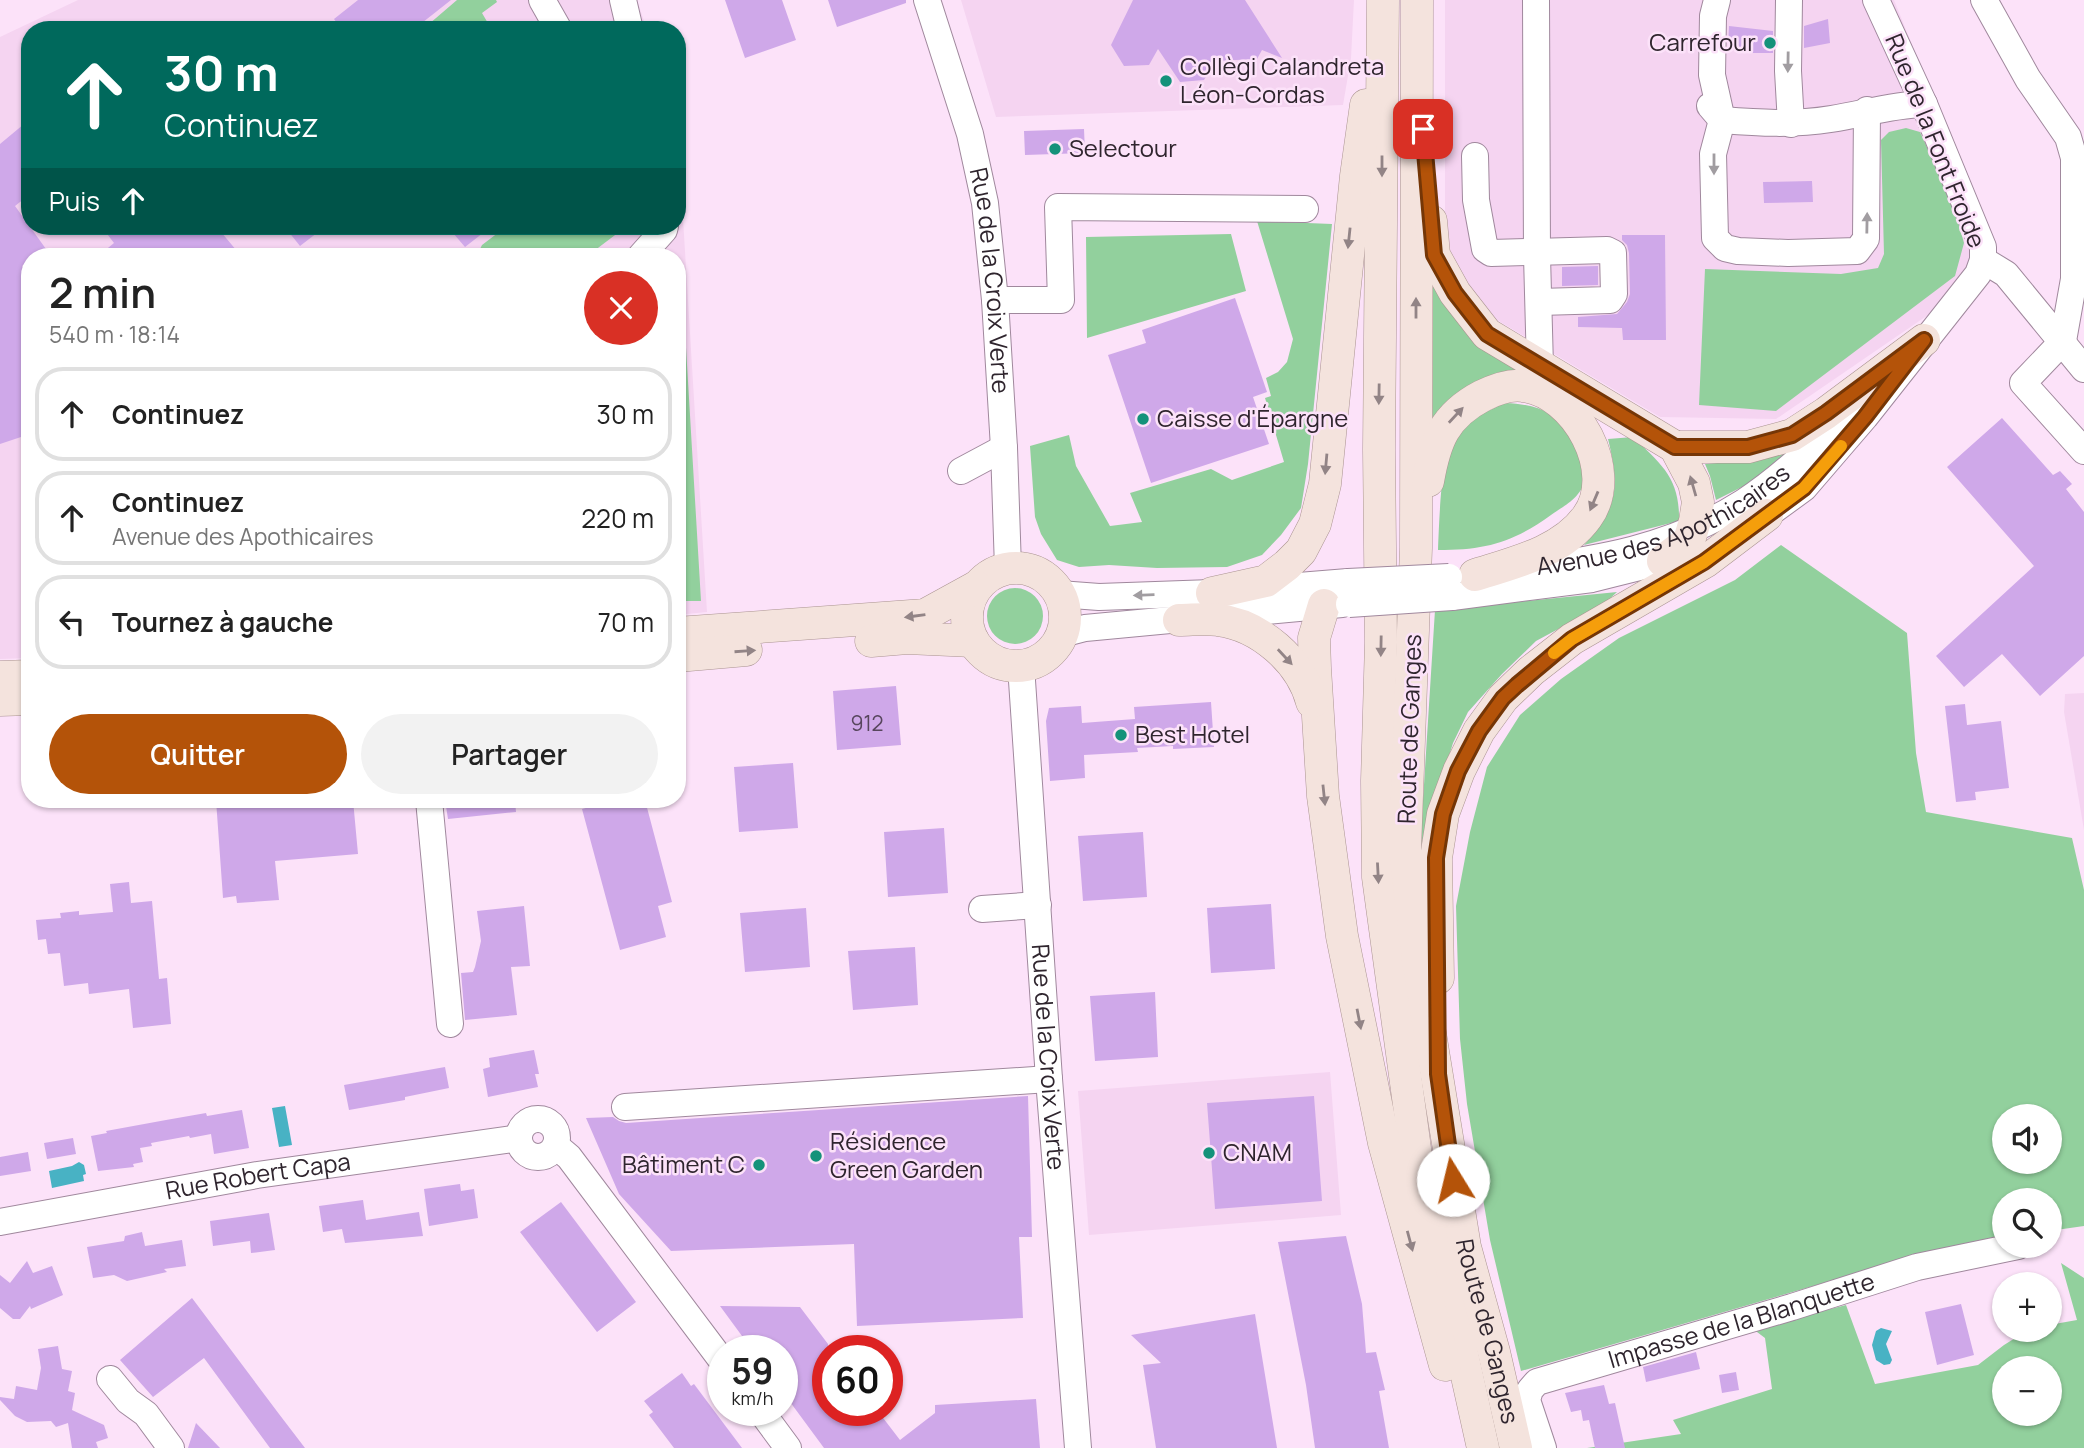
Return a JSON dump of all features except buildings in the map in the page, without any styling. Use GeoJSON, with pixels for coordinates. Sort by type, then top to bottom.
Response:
{"type":"FeatureCollection","features":[{"type":"Feature","properties":{"kind":"main road"},"geometry":{"type":"LineString","coordinates":[[1212,593],[1266,581],[1301,551],[1315,524],[1325,484],[1356,176],[1382,0]]}},
{"type":"Feature","properties":{"kind":"main road","name":"Route de Ganges"},"geometry":{"type":"LineString","coordinates":[[1382,0],[1378,877],[1419,1178],[1483,1448]]}},
{"type":"Feature","properties":{"kind":"main road","name":"Route de Ganges"},"geometry":{"type":"LineString","coordinates":[[1417,0],[1416,548],[1405,850],[1418,960],[1465,1247],[1494,1352],[1516,1448]]}},
{"type":"Feature","properties":{"kind":"main road"},"geometry":{"type":"LineString","coordinates":[[1416,53],[1434,255],[1455,293],[1487,334],[1675,447],[1748,447],[1792,435],[1924,340]]}},
{"type":"Feature","properties":{"kind":"main road"},"geometry":{"type":"LineString","coordinates":[[1416,548],[1430,469],[1440,435],[1457,411],[1497,389],[1523,386],[1545,394],[1566,408],[1592,443],[1599,475],[1599,489],[1587,517],[1562,541],[1525,559],[1456,584]]}},
{"type":"Feature","properties":{"kind":"main road"},"geometry":{"type":"LineString","coordinates":[[1663,561],[1689,541],[1698,502],[1694,483],[1675,447]]}},
{"type":"Feature","properties":{"kind":"main road"},"geometry":{"type":"LineString","coordinates":[[1438,1074],[1436,858],[1443,814],[1458,771],[1479,731],[1503,698],[1521,680],[1572,639],[1704,562],[1767,515]]}},
{"type":"Feature","properties":{"kind":"main road"},"geometry":{"type":"LineString","coordinates":[[686,632],[925,615],[976,587],[996,572],[1008,568],[1032,570],[1043,576],[1059,594],[1065,621],[1062,634],[1046,656],[1021,666],[993,661],[981,653],[967,628],[969,600],[976,587]]}},
{"type":"Feature","properties":{"kind":"main road"},"geometry":{"type":"LineString","coordinates":[[1342,596],[1314,638],[1323,796],[1342,936],[1384,1143],[1465,1437],[1473,1448]]}},
{"type":"Feature","properties":{"kind":"main road"},"geometry":{"type":"LineString","coordinates":[[1179,621],[1219,620],[1256,632],[1287,656],[1308,689],[1318,727]]}},
{"type":"Feature","properties":{"kind":"main road"},"geometry":{"type":"LineString","coordinates":[[686,655],[907,638],[973,642]]}},
{"type":"Feature","properties":{"kind":"main road"},"geometry":{"type":"LineString","coordinates":[[0,677],[21,676]]}},
{"type":"Feature","properties":{"kind":"main road"},"geometry":{"type":"LineString","coordinates":[[0,700],[21,699]]}},
{"type":"Feature","properties":{"kind":"street"},"geometry":{"type":"LineString","coordinates":[[623,0],[628,21]]}},
{"type":"Feature","properties":{"kind":"street","name":"Rue de la Croix Verte"},"geometry":{"type":"LineString","coordinates":[[927,0],[970,134],[985,203],[995,300],[1008,568]]}},
{"type":"Feature","properties":{"kind":"street"},"geometry":{"type":"LineString","coordinates":[[1536,0],[1540,367]]}},
{"type":"Feature","properties":{"kind":"street"},"geometry":{"type":"LineString","coordinates":[[1697,0],[1698,90],[1721,120],[1791,124],[1834,119],[1867,110],[1924,104]]}},
{"type":"Feature","properties":{"kind":"street"},"geometry":{"type":"LineString","coordinates":[[1717,0],[1713,16],[1712,75],[1721,120],[1713,154],[1715,239],[1725,248],[1788,253],[1857,251],[1866,239],[1867,110]]}},
{"type":"Feature","properties":{"kind":"street"},"geometry":{"type":"LineString","coordinates":[[1789,0],[1788,71],[1791,124]]}},
{"type":"Feature","properties":{"kind":"street","name":"Rue de la Font Froide"},"geometry":{"type":"LineString","coordinates":[[1875,0],[1924,104],[1983,247],[1983,260],[2006,274],[2084,369]]}},
{"type":"Feature","properties":{"kind":"street"},"geometry":{"type":"LineString","coordinates":[[1984,0],[2028,79],[2068,137],[2079,147],[2074,279],[2063,341],[2023,383],[2084,451]]}},
{"type":"Feature","properties":{"kind":"street"},"geometry":{"type":"LineString","coordinates":[[1475,156],[1476,200],[1485,249],[1491,253],[1537,254],[1607,250],[1614,253],[1614,294],[1610,299],[1539,302]]}},
{"type":"Feature","properties":{"kind":"street"},"geometry":{"type":"LineString","coordinates":[[995,300],[1061,300],[1058,207],[1305,209]]}},
{"type":"Feature","properties":{"kind":"street","name":"Avenue des Apothicaires"},"geometry":{"type":"LineString","coordinates":[[1456,584],[1592,579],[1698,552],[1767,515],[1804,488],[1865,417],[1978,274],[1983,260]]}},
{"type":"Feature","properties":{"kind":"street","name":"Avenue des Apothicaires"},"geometry":{"type":"LineString","coordinates":[[1062,634],[1085,628],[1179,621],[1342,596],[1456,584],[1613,556],[1693,529],[1744,502],[1783,471],[1856,407],[1924,340]]}},
{"type":"Feature","properties":{"kind":"street"},"geometry":{"type":"LineString","coordinates":[[961,471],[1004,448]]}},
{"type":"Feature","properties":{"kind":"street","name":"Avenue des Apothicaires"},"geometry":{"type":"LineString","coordinates":[[1059,594],[1099,597],[1212,593],[1342,596]]}},
{"type":"Feature","properties":{"kind":"street","name":"Rue de la Croix Verte"},"geometry":{"type":"LineString","coordinates":[[1021,666],[1078,1448]]}},
{"type":"Feature","properties":{"kind":"street"},"geometry":{"type":"LineString","coordinates":[[430,808],[450,1024]]}},
{"type":"Feature","properties":{"kind":"street"},"geometry":{"type":"LineString","coordinates":[[982,909],[1038,905]]}},
{"type":"Feature","properties":{"kind":"street"},"geometry":{"type":"LineString","coordinates":[[625,1107],[1049,1079]]}},
{"type":"Feature","properties":{"kind":"street","name":"Rue Robert Capa"},"geometry":{"type":"LineString","coordinates":[[0,1222],[257,1175],[519,1138],[524,1150],[534,1157],[547,1155],[555,1146],[569,1157],[707,1341]]}},
{"type":"Feature","properties":{"kind":"street","name":"Impasse de la Blanquette"},"geometry":{"type":"LineString","coordinates":[[1543,1448],[1527,1400],[1530,1390],[1537,1382],[1917,1267],[1992,1251]]}},
{"type":"Feature","properties":{"kind":"street"},"geometry":{"type":"LineString","coordinates":[[110,1379],[128,1401],[146,1413],[171,1448]]}},
{"type":"Feature","properties":{"kind":"street"},"geometry":{"type":"LineString","coordinates":[[772,1426],[788,1448]]}},
{"type":"Feature","properties":{"kind":"shaded area"},"geometry":{"type":"Polygon","coordinates":[[[78,0],[637,0],[644,21],[34,21],[78,0]]]}},
{"type":"Feature","properties":{"kind":"shaded area","name":"Collègi Calandreta Léon-Cordas"},"geometry":{"type":"Polygon","coordinates":[[[961,0],[1354,0],[1351,58],[1343,105],[996,117],[961,0]]]}},
{"type":"Feature","properties":{"kind":"shaded area"},"geometry":{"type":"Polygon","coordinates":[[[1445,0],[1894,0],[2001,265],[1776,419],[1660,417],[1487,314],[1445,249],[1445,0]]]}},
{"type":"Feature","properties":{"kind":"shaded area"},"geometry":{"type":"Polygon","coordinates":[[[21,27],[21,235],[684,235],[685,248],[21,248],[21,658],[0,659],[0,37],[21,27]]]}},
{"type":"Feature","properties":{"kind":"shaded area"},"geometry":{"type":"Polygon","coordinates":[[[686,268],[707,612],[686,614],[686,268]]]}},
{"type":"Feature","properties":{"kind":"shaded area"},"geometry":{"type":"Polygon","coordinates":[[[2084,693],[2084,830],[2064,712],[2065,694],[2084,693]]]}},
{"type":"Feature","properties":{"kind":"shaded area","name":"CNAM"},"geometry":{"type":"Polygon","coordinates":[[[1330,1072],[1341,1215],[1089,1235],[1078,1091],[1330,1072]]]}},
{"type":"Feature","properties":{"kind":"green space"},"geometry":{"type":"Polygon","coordinates":[[[457,0],[497,2],[482,13],[487,21],[432,21],[457,0]]]}},
{"type":"Feature","properties":{"kind":"green space"},"geometry":{"type":"Polygon","coordinates":[[[1906,128],[1920,132],[1953,203],[1964,243],[1955,276],[1776,411],[1699,405],[1705,269],[1841,274],[1878,268],[1884,254],[1881,140],[1889,132],[1906,128]]]}},
{"type":"Feature","properties":{"kind":"green space"},"geometry":{"type":"Polygon","coordinates":[[[1257,221],[1332,224],[1308,464],[1301,508],[1262,555],[1227,567],[1079,567],[1057,560],[1041,534],[1035,517],[1030,446],[1069,435],[1076,466],[1110,526],[1142,522],[1130,493],[1211,469],[1232,480],[1284,462],[1265,398],[1271,396],[1266,378],[1278,372],[1287,362],[1293,339],[1257,221]]]}},
{"type":"Feature","properties":{"kind":"green space"},"geometry":{"type":"Polygon","coordinates":[[[1231,234],[1246,291],[1087,338],[1086,237],[1231,234]]]}},
{"type":"Feature","properties":{"kind":"green space"},"geometry":{"type":"Polygon","coordinates":[[[495,235],[615,235],[598,248],[480,248],[495,235]]]}},
{"type":"Feature","properties":{"kind":"green space"},"geometry":{"type":"Polygon","coordinates":[[[1431,282],[1533,375],[1470,386],[1448,402],[1427,433],[1431,282]]]}},
{"type":"Feature","properties":{"kind":"green space"},"geometry":{"type":"Polygon","coordinates":[[[686,348],[701,601],[686,601],[686,348]]]}},
{"type":"Feature","properties":{"kind":"green space"},"geometry":{"type":"Polygon","coordinates":[[[1505,403],[1540,409],[1562,424],[1576,448],[1586,481],[1579,493],[1567,504],[1524,532],[1484,546],[1438,550],[1443,473],[1453,435],[1469,421],[1505,403]]]}},
{"type":"Feature","properties":{"kind":"green space"},"geometry":{"type":"Polygon","coordinates":[[[1633,437],[1661,465],[1673,483],[1679,521],[1584,545],[1604,519],[1613,496],[1614,471],[1608,439],[1633,437]]]}},
{"type":"Feature","properties":{"kind":"green space"},"geometry":{"type":"Polygon","coordinates":[[[1798,443],[1760,478],[1716,500],[1705,464],[1766,459],[1798,443]]]}},
{"type":"Feature","properties":{"kind":"green space"},"geometry":{"type":"Polygon","coordinates":[[[1781,545],[1907,633],[1916,753],[1926,812],[2072,838],[2084,890],[2084,1226],[2062,1229],[2062,1188],[1992,1188],[1992,1240],[1913,1257],[1521,1371],[1490,1240],[1467,1104],[1460,1039],[1456,906],[1470,832],[1487,767],[1520,715],[1561,679],[1619,638],[1735,580],[1781,545]]]}},
{"type":"Feature","properties":{"kind":"green space"},"geometry":{"type":"Polygon","coordinates":[[[1010,588],[1020,588],[1035,596],[1041,605],[1041,627],[1035,636],[1020,644],[1010,644],[992,632],[987,621],[987,611],[999,593],[1010,588]]]}},
{"type":"Feature","properties":{"kind":"green space"},"geometry":{"type":"Polygon","coordinates":[[[1617,592],[1603,605],[1536,641],[1468,712],[1453,743],[1420,848],[1435,610],[1617,592]]]}},
{"type":"Feature","properties":{"kind":"green space"},"geometry":{"type":"Polygon","coordinates":[[[2061,1263],[2084,1278],[2084,1448],[1587,1448],[1681,1434],[1673,1420],[1772,1389],[1765,1338],[1753,1329],[1846,1305],[1875,1384],[1978,1365],[2009,1342],[2062,1342],[2062,1323],[2077,1320],[2061,1263]]]}},
{"type":"Feature","properties":{"kind":"water"},"geometry":{"type":"Polygon","coordinates":[[[285,1106],[292,1145],[279,1147],[272,1108],[285,1106]]]}},
{"type":"Feature","properties":{"kind":"water"},"geometry":{"type":"Polygon","coordinates":[[[79,1162],[84,1165],[84,1181],[52,1188],[49,1171],[79,1162]]]}},
{"type":"Feature","properties":{"kind":"water"},"geometry":{"type":"Polygon","coordinates":[[[1881,1328],[1892,1331],[1886,1344],[1892,1360],[1890,1364],[1884,1365],[1876,1360],[1872,1345],[1876,1331],[1881,1328]]]}},
{"type":"Feature","properties":{"kind":"slow traffic"},"geometry":{"type":"LineString","coordinates":[[1554,653],[1572,639],[1704,562],[1804,488],[1841,446]]}},
{"type":"Feature","properties":{"kind":"place","name":"Carrefour"},"geometry":{"type":"Point","coordinates":[1770,43]}},
{"type":"Feature","properties":{"kind":"place","name":"Collègi Calandreta Léon-Cordas"},"geometry":{"type":"Point","coordinates":[1166,81]}},
{"type":"Feature","properties":{"kind":"place","name":"Selectour"},"geometry":{"type":"Point","coordinates":[1055,149]}},
{"type":"Feature","properties":{"kind":"place","name":"Caisse d'Épargne"},"geometry":{"type":"Point","coordinates":[1143,419]}},
{"type":"Feature","properties":{"kind":"place","name":"Best Hotel"},"geometry":{"type":"Point","coordinates":[1121,735]}},
{"type":"Feature","properties":{"kind":"place","name":"CNAM"},"geometry":{"type":"Point","coordinates":[1209,1153]}},
{"type":"Feature","properties":{"kind":"place","name":"Résidence Green Garden"},"geometry":{"type":"Point","coordinates":[816,1156]}},
{"type":"Feature","properties":{"kind":"place","name":"Bâtiment C"},"geometry":{"type":"Point","coordinates":[759,1165]}},
{"type":"Feature","properties":{"kind":"route"},"geometry":{"type":"LineString","coordinates":[[1423,129],[1434,255],[1455,293],[1487,334],[1675,447],[1748,447],[1792,435],[1924,340],[1865,417],[1804,488],[1704,562],[1572,639],[1531,671],[1503,698],[1479,731],[1458,771],[1443,814],[1436,858],[1438,1074],[1453,1180]]}}]}
